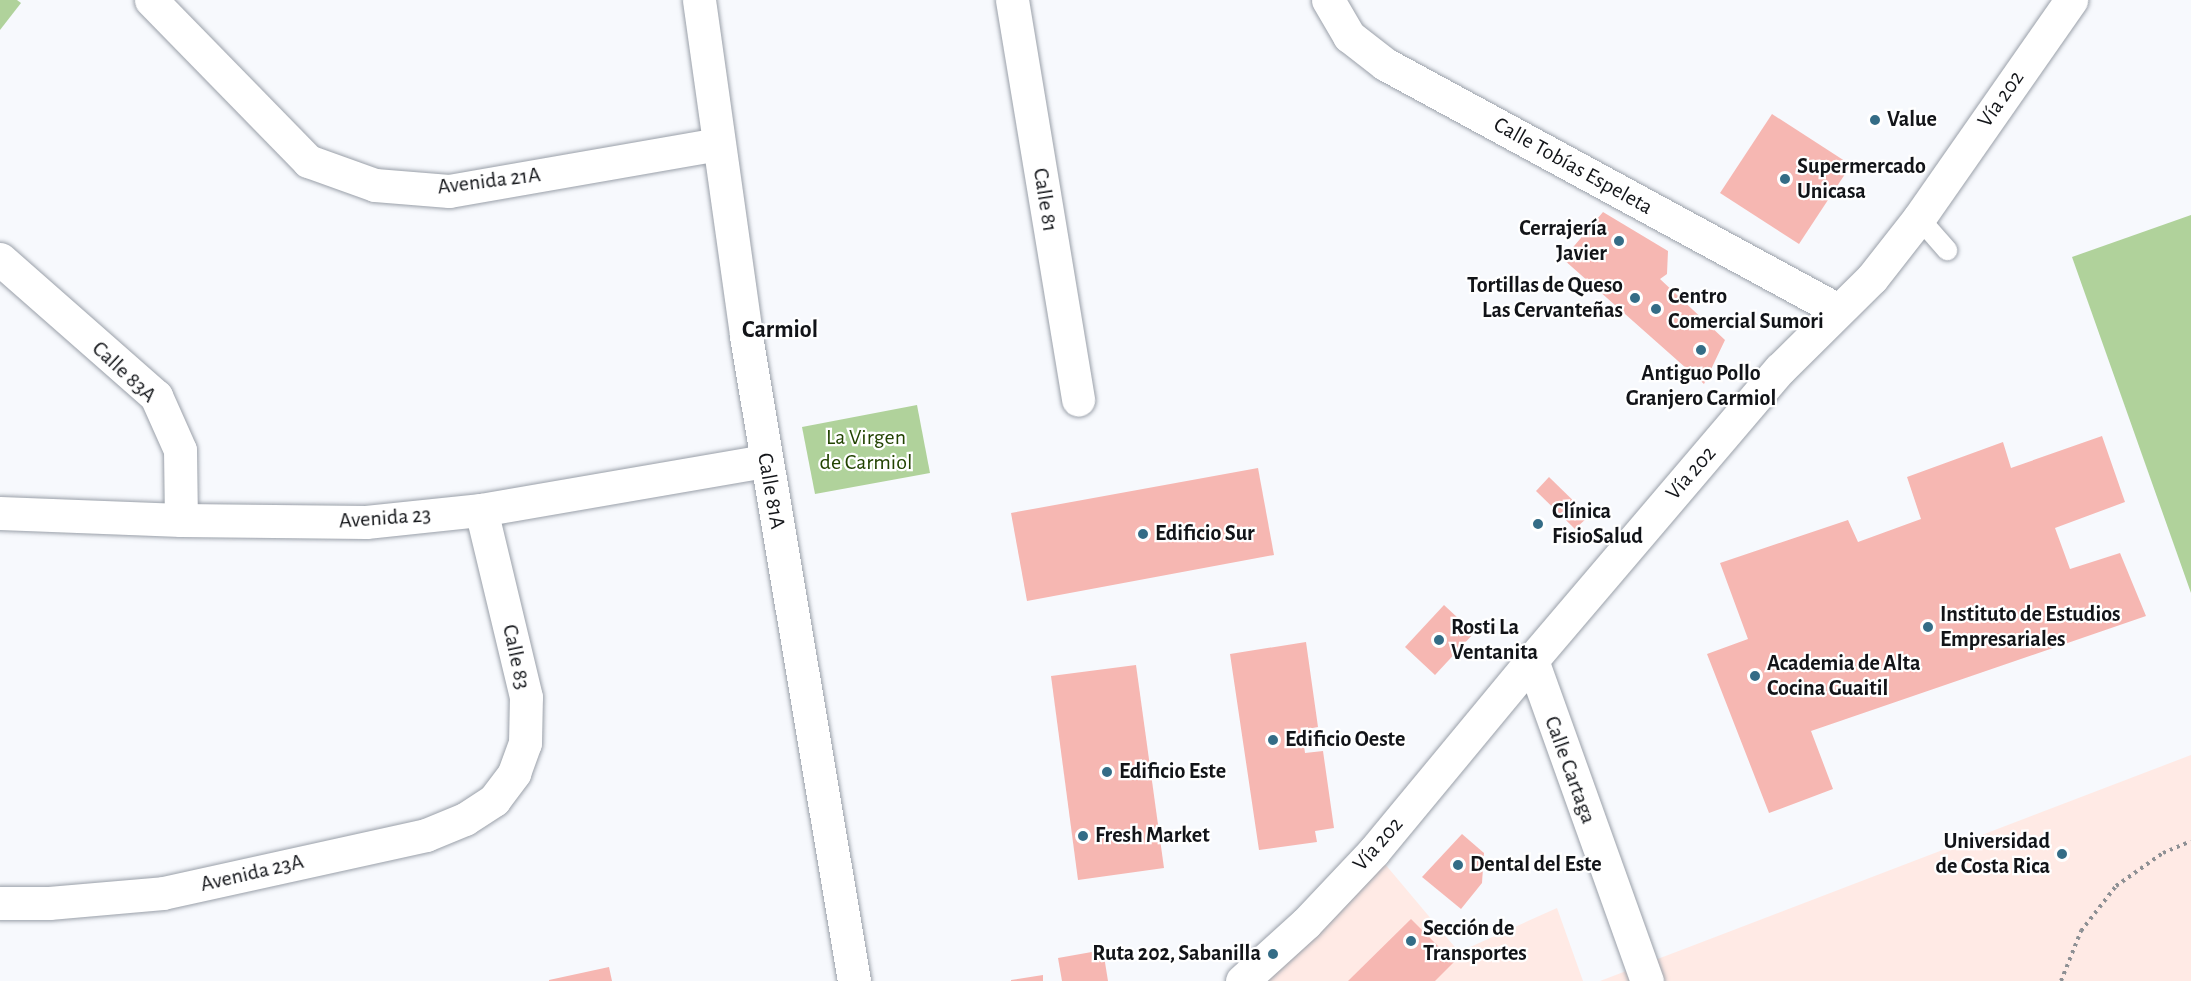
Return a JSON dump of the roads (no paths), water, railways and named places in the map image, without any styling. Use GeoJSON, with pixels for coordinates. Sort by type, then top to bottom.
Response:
{"type":"FeatureCollection","features":[{"type":"Feature","properties":{"kind":"street","name":"Avenida 21A"},"geometry":{"type":"LineString","coordinates":[[151,0],[308,161],[375,185],[449,191],[717,144]]}},
{"type":"Feature","properties":{"kind":"street","name":"Calle 81A"},"geometry":{"type":"LineString","coordinates":[[699,0],[717,144],[766,461],[854,981]]}},
{"type":"Feature","properties":{"kind":"street","name":"Calle 81"},"geometry":{"type":"LineString","coordinates":[[1012,0],[1078,400]]}},
{"type":"Feature","properties":{"kind":"street","name":"Calle Tobías Espeleta"},"geometry":{"type":"LineString","coordinates":[[1328,0],[1350,36],[1385,64],[1838,310]]}},
{"type":"Feature","properties":{"kind":"street","name":"Vía 202"},"geometry":{"type":"LineString","coordinates":[[1242,981],[1299,929],[1374,851],[1532,660],[1780,369],[1872,278],[1918,218],[2071,0]]}},
{"type":"Feature","properties":{"kind":"street","name":"Calle 83A"},"geometry":{"type":"LineString","coordinates":[[0,259],[156,396],[180,450],[181,520]]}},
{"type":"Feature","properties":{"kind":"street","name":"Avenida 23"},"geometry":{"type":"LineString","coordinates":[[0,513],[181,520],[366,522],[481,510],[766,461]]}},
{"type":"Feature","properties":{"kind":"street","name":"Calle 83"},"geometry":{"type":"LineString","coordinates":[[481,510],[526,697],[525,743],[514,773],[494,800]]}},
{"type":"Feature","properties":{"kind":"street","name":"Calle Cartaga"},"geometry":{"type":"LineString","coordinates":[[1532,660],[1647,981]]}},
{"type":"Feature","properties":{"kind":"street","name":"Avenida 23A"},"geometry":{"type":"LineString","coordinates":[[0,903],[49,903],[164,893],[426,835],[465,819],[494,800]]}},
{"type":"Feature","properties":{"kind":"lane"},"geometry":{"type":"LineString","coordinates":[[1918,218],[1947,250]]}},
{"type":"Feature","properties":{"kind":"place","name":"Value"},"geometry":{"type":"Point","coordinates":[1875,120]}},
{"type":"Feature","properties":{"kind":"place","name":"Supermercado Unicasa"},"geometry":{"type":"Point","coordinates":[1785,179]}},
{"type":"Feature","properties":{"kind":"place","name":"Cerrajería Javier"},"geometry":{"type":"Point","coordinates":[1619,241]}},
{"type":"Feature","properties":{"kind":"place","name":"Tortillas de Queso Las Cervanteñas"},"geometry":{"type":"Point","coordinates":[1635,298]}},
{"type":"Feature","properties":{"kind":"place","name":"Centro Comercial Sumori"},"geometry":{"type":"Point","coordinates":[1656,309]}},
{"type":"Feature","properties":{"kind":"place","name":"Antiguo Pollo Granjero Carmiol"},"geometry":{"type":"Point","coordinates":[1701,350]}},
{"type":"Feature","properties":{"kind":"place","name":"Clínica FisioSalud"},"geometry":{"type":"Point","coordinates":[1538,524]}},
{"type":"Feature","properties":{"kind":"place","name":"Edificio Sur"},"geometry":{"type":"Point","coordinates":[1143,534]}},
{"type":"Feature","properties":{"kind":"place","name":"Instituto de Estudios Empresariales"},"geometry":{"type":"Point","coordinates":[1928,627]}},
{"type":"Feature","properties":{"kind":"place","name":"Rosti La Ventanita"},"geometry":{"type":"Point","coordinates":[1439,640]}},
{"type":"Feature","properties":{"kind":"place","name":"Academia de Alta Cocina Guaitil"},"geometry":{"type":"Point","coordinates":[1755,676]}},
{"type":"Feature","properties":{"kind":"place","name":"Edificio Oeste"},"geometry":{"type":"Point","coordinates":[1273,740]}},
{"type":"Feature","properties":{"kind":"place","name":"Edificio Este"},"geometry":{"type":"Point","coordinates":[1107,772]}},
{"type":"Feature","properties":{"kind":"place","name":"Fresh Market"},"geometry":{"type":"Point","coordinates":[1083,836]}},
{"type":"Feature","properties":{"kind":"place","name":"Universidad de Costa Rica"},"geometry":{"type":"Point","coordinates":[2062,854]}},
{"type":"Feature","properties":{"kind":"place","name":"Dental del Este"},"geometry":{"type":"Point","coordinates":[1458,865]}},
{"type":"Feature","properties":{"kind":"place","name":"Sección de Transportes"},"geometry":{"type":"Point","coordinates":[1411,941]}},
{"type":"Feature","properties":{"kind":"place","name":"Ruta 202, Sabanilla"},"geometry":{"type":"Point","coordinates":[1273,954]}},
{"type":"Feature","properties":{"kind":"district","name":"Carmiol"},"geometry":{"type":"Point","coordinates":[780,331]}},
{"type":"Feature","properties":{"kind":"park label","name":"La Virgen de Carmiol"},"geometry":{"type":"Point","coordinates":[866,450]}}]}
